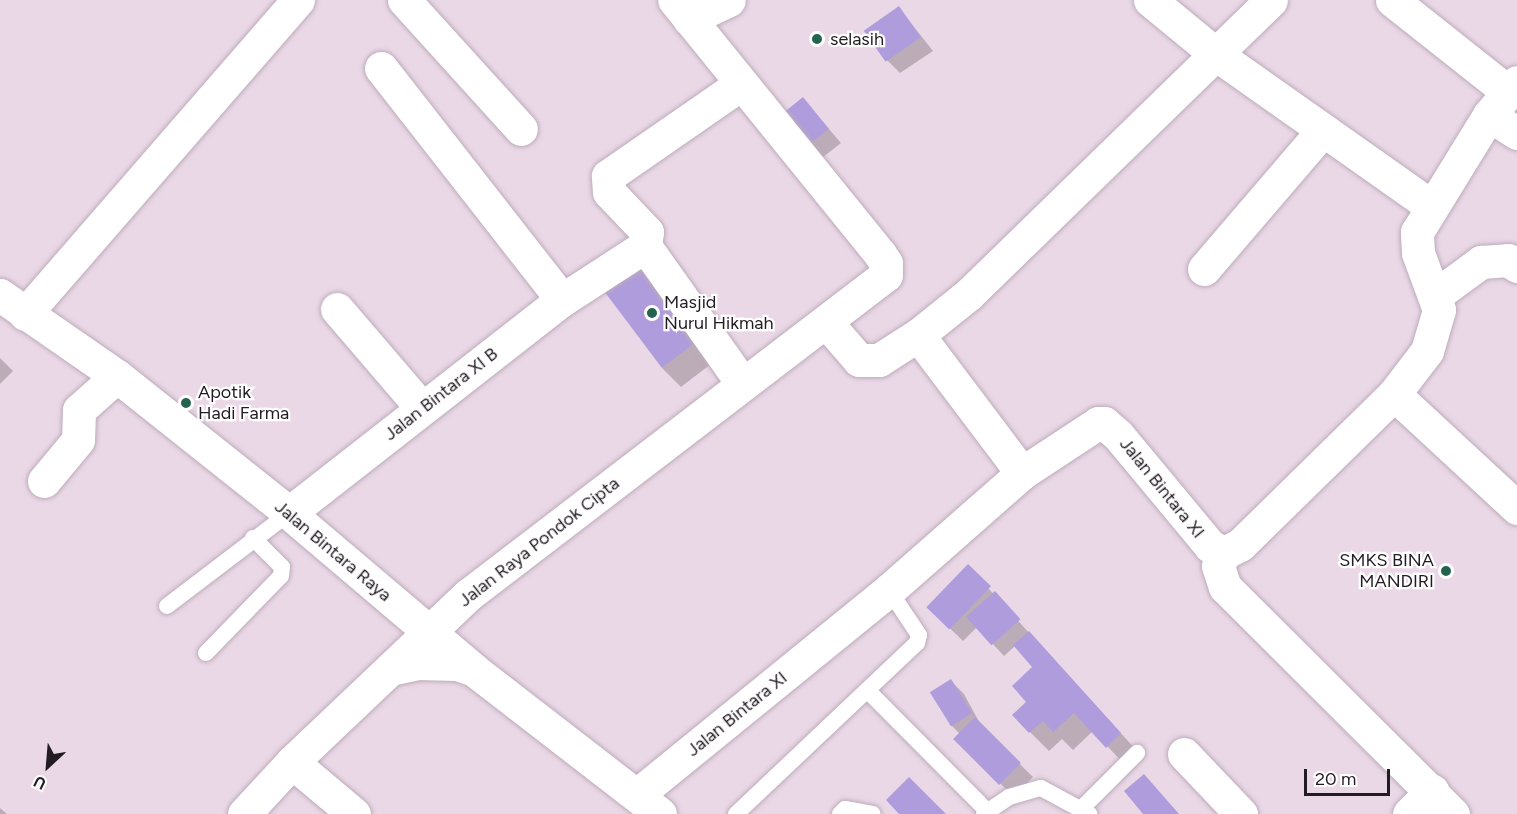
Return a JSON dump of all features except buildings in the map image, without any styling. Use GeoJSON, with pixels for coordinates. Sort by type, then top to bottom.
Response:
{"type":"FeatureCollection","features":[{"type":"Feature","properties":{"kind":"street"},"geometry":{"type":"LineString","coordinates":[[404,0],[521,129]]}},
{"type":"Feature","properties":{"kind":"street"},"geometry":{"type":"LineString","coordinates":[[729,0],[682,10],[741,84],[608,176],[609,192],[647,232],[645,246],[742,383]]}},
{"type":"Feature","properties":{"kind":"street"},"geometry":{"type":"LineString","coordinates":[[1150,0],[1217,55],[1431,206]]}},
{"type":"Feature","properties":{"kind":"street"},"geometry":{"type":"LineString","coordinates":[[826,322],[859,360],[879,360],[918,334],[969,294],[1217,55],[1270,0]]}},
{"type":"Feature","properties":{"kind":"street"},"geometry":{"type":"LineString","coordinates":[[1392,0],[1505,96],[1517,133]]}},
{"type":"Feature","properties":{"kind":"street"},"geometry":{"type":"LineString","coordinates":[[13,304],[296,1]]}},
{"type":"Feature","properties":{"kind":"street"},"geometry":{"type":"LineString","coordinates":[[381,68],[562,300]]}},
{"type":"Feature","properties":{"kind":"street","name":"Jalan Raya Pondok Cipta"},"geometry":{"type":"LineString","coordinates":[[244,814],[292,762],[432,633],[468,595],[742,383],[880,282],[885,275],[886,263],[741,84]]}},
{"type":"Feature","properties":{"kind":"street"},"geometry":{"type":"LineString","coordinates":[[1409,814],[1443,802],[1225,587],[1218,566],[1224,553],[1240,546],[1394,394],[1434,339],[1439,310],[1436,295],[1416,242],[1421,221],[1505,96]]}},
{"type":"Feature","properties":{"kind":"street"},"geometry":{"type":"LineString","coordinates":[[1204,269],[1323,130]]}},
{"type":"Feature","properties":{"kind":"street","name":"Jalan Bintara XI B"},"geometry":{"type":"LineString","coordinates":[[289,513],[562,300],[645,246]]}},
{"type":"Feature","properties":{"kind":"street"},"geometry":{"type":"LineString","coordinates":[[1436,295],[1481,262],[1508,260],[1517,266]]}},
{"type":"Feature","properties":{"kind":"street","name":"Jalan Bintara Raya"},"geometry":{"type":"LineString","coordinates":[[13,304],[117,376],[289,513],[474,670],[649,804]]}},
{"type":"Feature","properties":{"kind":"street"},"geometry":{"type":"LineString","coordinates":[[338,309],[422,408]]}},
{"type":"Feature","properties":{"kind":"street"},"geometry":{"type":"LineString","coordinates":[[918,334],[1022,473]]}},
{"type":"Feature","properties":{"kind":"street"},"geometry":{"type":"LineString","coordinates":[[44,481],[78,440],[79,410],[117,376]]}},
{"type":"Feature","properties":{"kind":"street"},"geometry":{"type":"LineString","coordinates":[[1394,394],[1517,508]]}},
{"type":"Feature","properties":{"kind":"street","name":"Jalan Bintara XI"},"geometry":{"type":"LineString","coordinates":[[649,804],[1022,473],[1091,427],[1104,423],[1118,435],[1210,546],[1224,553]]}},
{"type":"Feature","properties":{"kind":"street"},"geometry":{"type":"LineString","coordinates":[[394,668],[417,663],[457,664],[474,670]]}},
{"type":"Feature","properties":{"kind":"street"},"geometry":{"type":"LineString","coordinates":[[1184,754],[1240,814]]}},
{"type":"Feature","properties":{"kind":"street"},"geometry":{"type":"LineString","coordinates":[[292,762],[354,814]]}},
{"type":"Feature","properties":{"kind":"lane"},"geometry":{"type":"LineString","coordinates":[[167,606],[253,537],[289,513]]}},
{"type":"Feature","properties":{"kind":"lane"},"geometry":{"type":"LineString","coordinates":[[206,653],[281,576],[282,567],[253,537]]}},
{"type":"Feature","properties":{"kind":"lane"},"geometry":{"type":"LineString","coordinates":[[736,814],[917,643],[919,635],[889,590]]}},
{"type":"Feature","properties":{"kind":"lane"},"geometry":{"type":"LineString","coordinates":[[868,691],[986,813],[1009,797],[1041,788],[1085,811],[1137,753]]}},
{"type":"Feature","properties":{"kind":"lane"},"geometry":{"type":"LineString","coordinates":[[840,814],[845,809],[873,814]]}},
{"type":"Feature","properties":{"kind":"place","name":"selasih"},"geometry":{"type":"Point","coordinates":[817,39]}},
{"type":"Feature","properties":{"kind":"place","name":"Masjid Nurul Hikmah"},"geometry":{"type":"Point","coordinates":[652,313]}},
{"type":"Feature","properties":{"kind":"place","name":"Apotik Hadi Farma"},"geometry":{"type":"Point","coordinates":[186,403]}},
{"type":"Feature","properties":{"kind":"place","name":"SMKS BINA MANDIRI"},"geometry":{"type":"Point","coordinates":[1446,571]}}]}
